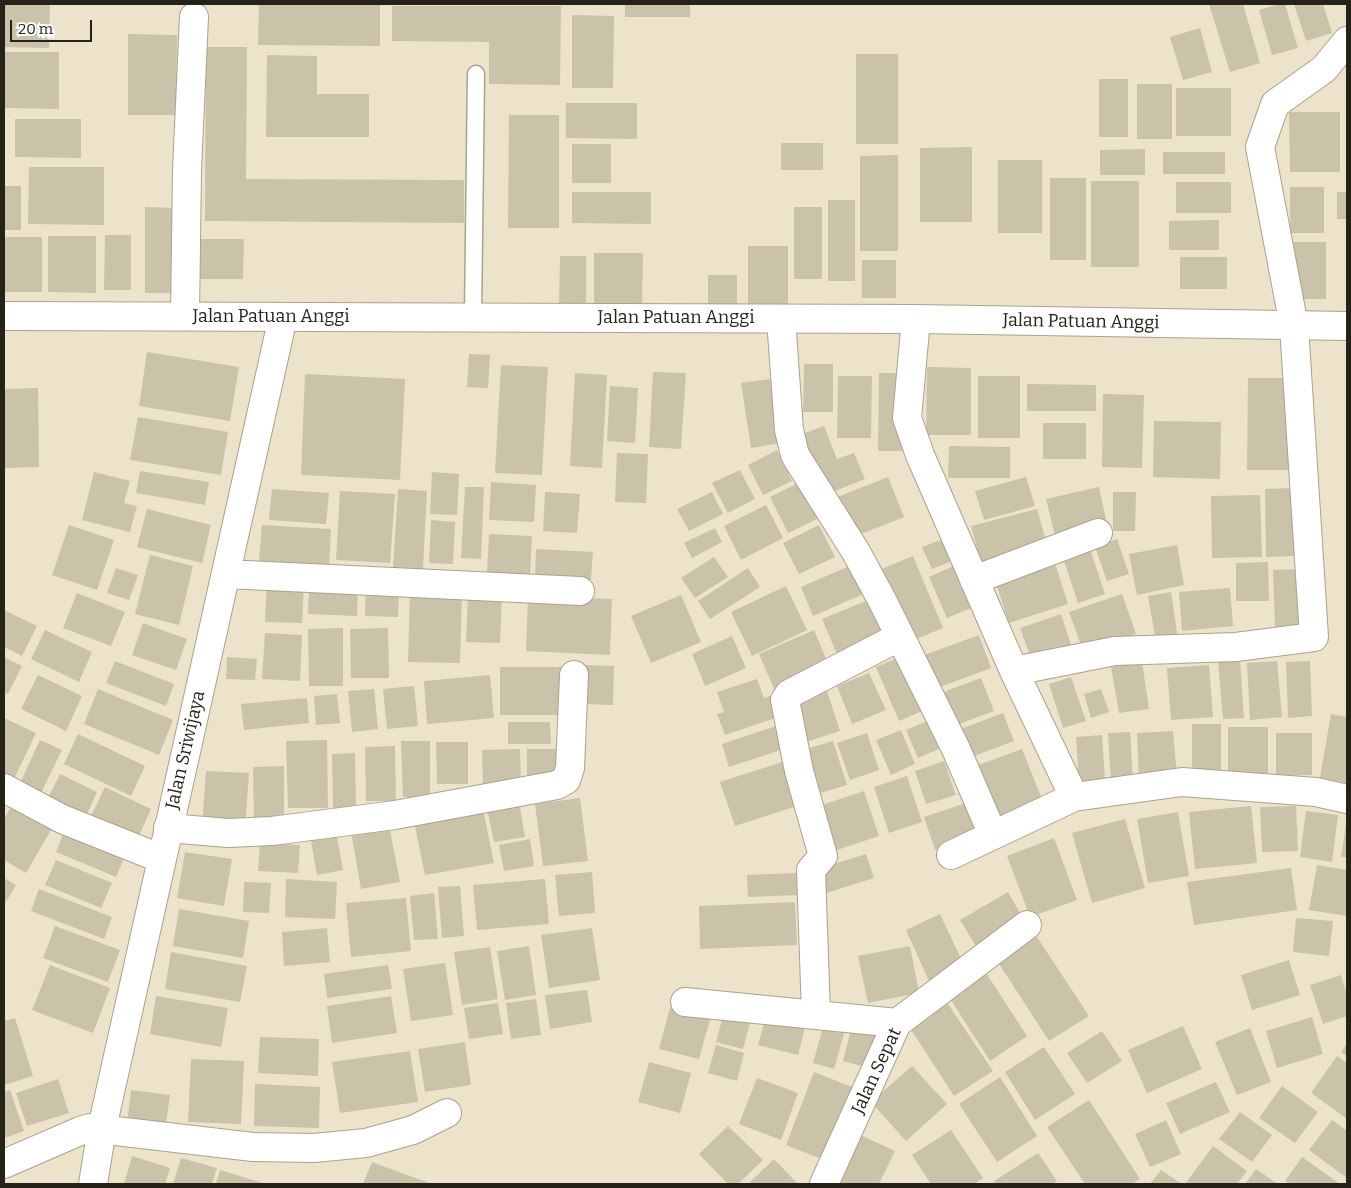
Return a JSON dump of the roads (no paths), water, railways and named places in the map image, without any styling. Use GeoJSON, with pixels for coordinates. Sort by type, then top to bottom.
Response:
{"type":"FeatureCollection","features":[{"type":"Feature","properties":{"kind":"street"},"geometry":{"type":"LineString","coordinates":[[186,316],[187,170],[194,16]]}},
{"type":"Feature","properties":{"kind":"street"},"geometry":{"type":"LineString","coordinates":[[1014,671],[1115,651],[1236,647],[1314,637],[1294,326],[1260,147],[1275,104],[1324,69],[1347,41]]}},
{"type":"Feature","properties":{"kind":"street","name":"Jalan Patuan Anggi"},"geometry":{"type":"LineString","coordinates":[[4,316],[916,319],[1347,326]]}},
{"type":"Feature","properties":{"kind":"street","name":"Jalan Sriwijaya"},"geometry":{"type":"LineString","coordinates":[[92,1184],[102,1128],[168,828],[283,317]]}},
{"type":"Feature","properties":{"kind":"street"},"geometry":{"type":"LineString","coordinates":[[780,319],[792,447],[856,552],[956,749],[993,835]]}},
{"type":"Feature","properties":{"kind":"street"},"geometry":{"type":"LineString","coordinates":[[916,319],[907,418],[920,455],[1014,671],[1074,797]]}},
{"type":"Feature","properties":{"kind":"street"},"geometry":{"type":"LineString","coordinates":[[974,580],[1098,533]]}},
{"type":"Feature","properties":{"kind":"street"},"geometry":{"type":"LineString","coordinates":[[226,574],[580,590]]}},
{"type":"Feature","properties":{"kind":"street"},"geometry":{"type":"LineString","coordinates":[[816,1015],[811,870],[823,856],[799,772],[785,700],[789,694],[899,637]]}},
{"type":"Feature","properties":{"kind":"street"},"geometry":{"type":"LineString","coordinates":[[168,828],[228,833],[272,831],[396,815],[557,785],[566,780],[570,768],[574,675]]}},
{"type":"Feature","properties":{"kind":"street"},"geometry":{"type":"LineString","coordinates":[[951,855],[1074,797],[1182,782],[1316,792],[1347,799]]}},
{"type":"Feature","properties":{"kind":"street"},"geometry":{"type":"LineString","coordinates":[[4,788],[62,819],[162,859]]}},
{"type":"Feature","properties":{"kind":"street","name":"Jalan Sepat"},"geometry":{"type":"LineString","coordinates":[[824,1184],[898,1023],[1027,925]]}},
{"type":"Feature","properties":{"kind":"street"},"geometry":{"type":"LineString","coordinates":[[685,1002],[898,1023]]}},
{"type":"Feature","properties":{"kind":"street"},"geometry":{"type":"LineString","coordinates":[[4,1164],[80,1131],[102,1128],[253,1147],[314,1148],[366,1143],[412,1130],[447,1113]]}},
{"type":"Feature","properties":{"kind":"lane"},"geometry":{"type":"LineString","coordinates":[[473,318],[476,74]]}}]}
